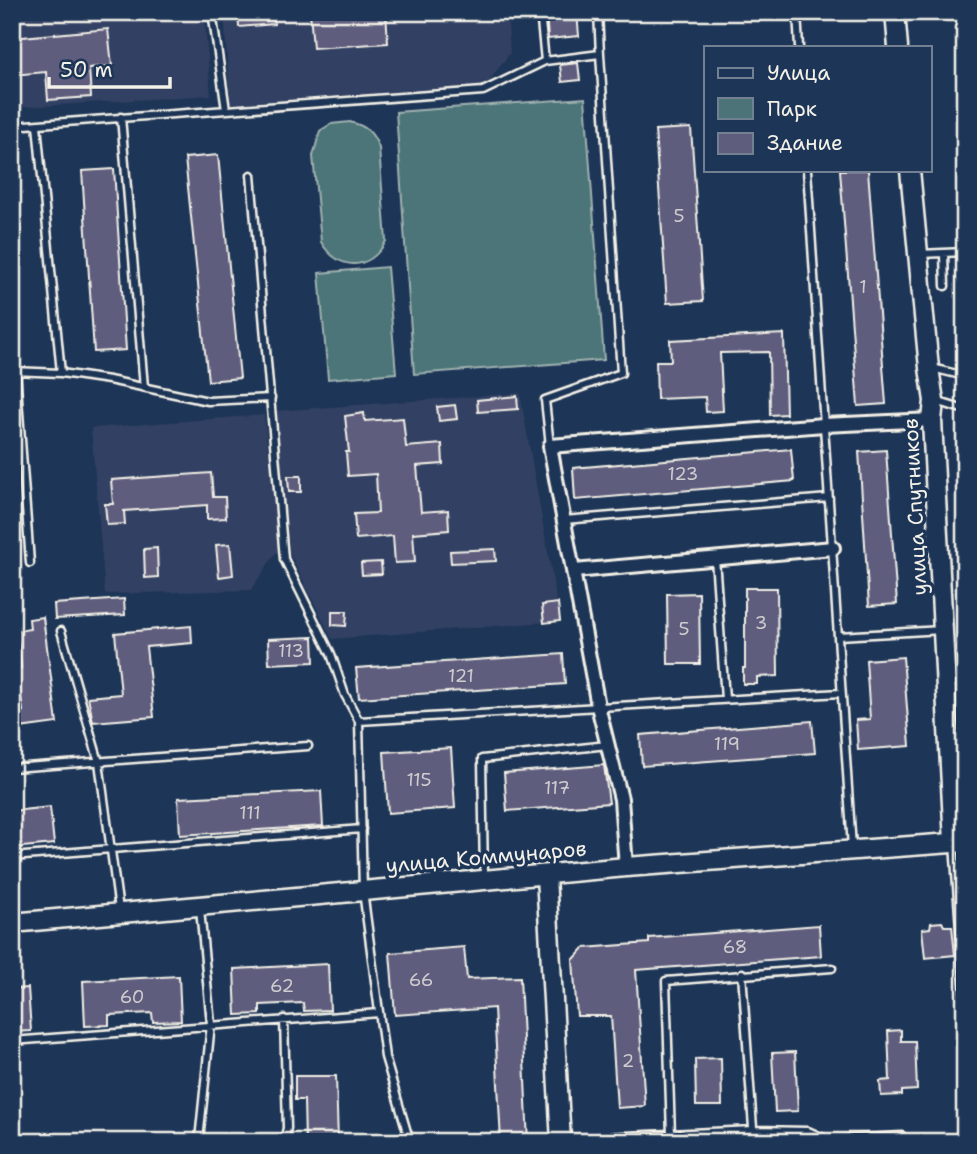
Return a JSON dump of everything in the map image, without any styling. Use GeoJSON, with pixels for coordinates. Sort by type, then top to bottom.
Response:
{"type":"FeatureCollection","features":[{"type":"Feature","properties":{"kind":"street"},"geometry":{"type":"LineString","coordinates":[[895,12],[898,46]]}},
{"type":"Feature","properties":{"kind":"street","name":"улица Спутников"},"geometry":{"type":"LineString","coordinates":[[910,172],[934,401],[932,420],[959,843]]}},
{"type":"Feature","properties":{"kind":"street"},"geometry":{"type":"LineString","coordinates":[[626,867],[621,799],[598,706],[550,446],[824,425],[932,420]]}},
{"type":"Feature","properties":{"kind":"street"},"geometry":{"type":"LineString","coordinates":[[574,571],[832,548]]}},
{"type":"Feature","properties":{"kind":"street","name":"улица Коммунаров"},"geometry":{"type":"LineString","coordinates":[[12,923],[626,867],[959,843]]}},
{"type":"Feature","properties":{"kind":"street"},"geometry":{"type":"LineString","coordinates":[[546,876],[561,1140]]}},
{"type":"Feature","properties":{"kind":"lane"},"geometry":{"type":"LineString","coordinates":[[212,12],[226,110]]}},
{"type":"Feature","properties":{"kind":"lane"},"geometry":{"type":"LineString","coordinates":[[540,12],[545,61]]}},
{"type":"Feature","properties":{"kind":"lane"},"geometry":{"type":"LineString","coordinates":[[550,446],[545,400],[621,373],[598,12]]}},
{"type":"Feature","properties":{"kind":"lane"},"geometry":{"type":"LineString","coordinates":[[797,12],[799,46]]}},
{"type":"Feature","properties":{"kind":"lane"},"geometry":{"type":"LineString","coordinates":[[12,126],[483,91],[545,61],[600,54]]}},
{"type":"Feature","properties":{"kind":"lane"},"geometry":{"type":"LineString","coordinates":[[121,117],[144,387]]}},
{"type":"Feature","properties":{"kind":"lane"},"geometry":{"type":"LineString","coordinates":[[37,125],[61,373]]}},
{"type":"Feature","properties":{"kind":"lane"},"geometry":{"type":"LineString","coordinates":[[807,172],[852,850]]}},
{"type":"Feature","properties":{"kind":"lane"},"geometry":{"type":"LineString","coordinates":[[251,175],[284,559],[331,654],[345,695],[359,720],[363,891],[385,1058],[410,1142]]}},
{"type":"Feature","properties":{"kind":"lane"},"geometry":{"type":"LineString","coordinates":[[918,254],[965,252]]}},
{"type":"Feature","properties":{"kind":"lane"},"geometry":{"type":"LineString","coordinates":[[944,254],[945,286]]}},
{"type":"Feature","properties":{"kind":"lane"},"geometry":{"type":"LineString","coordinates":[[929,368],[965,376]]}},
{"type":"Feature","properties":{"kind":"lane"},"geometry":{"type":"LineString","coordinates":[[30,563],[14,371],[61,373],[208,401],[271,398]]}},
{"type":"Feature","properties":{"kind":"lane"},"geometry":{"type":"LineString","coordinates":[[934,401],[965,410]]}},
{"type":"Feature","properties":{"kind":"lane"},"geometry":{"type":"LineString","coordinates":[[564,520],[829,498]]}},
{"type":"Feature","properties":{"kind":"lane"},"geometry":{"type":"LineString","coordinates":[[715,558],[725,699]]}},
{"type":"Feature","properties":{"kind":"lane"},"geometry":{"type":"LineString","coordinates":[[839,636],[944,630]]}},
{"type":"Feature","properties":{"kind":"lane"},"geometry":{"type":"LineString","coordinates":[[61,631],[100,762],[119,912]]}},
{"type":"Feature","properties":{"kind":"lane"},"geometry":{"type":"LineString","coordinates":[[359,720],[841,694]]}},
{"type":"Feature","properties":{"kind":"lane"},"geometry":{"type":"LineString","coordinates":[[484,879],[482,759],[607,745]]}},
{"type":"Feature","properties":{"kind":"lane"},"geometry":{"type":"LineString","coordinates":[[12,768],[308,746]]}},
{"type":"Feature","properties":{"kind":"lane"},"geometry":{"type":"LineString","coordinates":[[12,857],[362,830]]}},
{"type":"Feature","properties":{"kind":"lane"},"geometry":{"type":"LineString","coordinates":[[959,843],[965,999]]}},
{"type":"Feature","properties":{"kind":"lane"},"geometry":{"type":"LineString","coordinates":[[190,1142],[201,1141],[211,1024],[200,907]]}},
{"type":"Feature","properties":{"kind":"lane"},"geometry":{"type":"LineString","coordinates":[[671,1135],[666,981],[832,968]]}},
{"type":"Feature","properties":{"kind":"lane"},"geometry":{"type":"LineString","coordinates":[[742,973],[754,1142]]}},
{"type":"Feature","properties":{"kind":"lane"},"geometry":{"type":"LineString","coordinates":[[12,1041],[379,1013]]}},
{"type":"Feature","properties":{"kind":"lane"},"geometry":{"type":"LineString","coordinates":[[284,1019],[287,1128],[284,1142]]}},
{"type":"Feature","properties":{"kind":"lane"},"geometry":{"type":"LineString","coordinates":[[561,1140],[753,1130],[808,1131],[828,1140],[902,1136]]}},
{"type":"Feature","properties":{"kind":"shaded area"},"geometry":{"type":"Polygon","coordinates":[[[12,12],[204,12],[211,95],[12,108],[12,12]]]}},
{"type":"Feature","properties":{"kind":"shaded area"},"geometry":{"type":"Polygon","coordinates":[[[224,12],[507,12],[510,53],[486,85],[230,104],[224,12]]]}},
{"type":"Feature","properties":{"kind":"shaded area"},"geometry":{"type":"Polygon","coordinates":[[[520,393],[560,621],[332,639],[290,554],[275,411],[520,393]]]}},
{"type":"Feature","properties":{"kind":"shaded area"},"geometry":{"type":"Polygon","coordinates":[[[264,415],[279,548],[251,590],[105,594],[91,428],[264,415]]]}},
{"type":"Feature","properties":{"kind":"green space"},"geometry":{"type":"Polygon","coordinates":[[[585,98],[604,360],[414,374],[396,112],[585,98]]]}},
{"type":"Feature","properties":{"kind":"green space"},"geometry":{"type":"Polygon","coordinates":[[[350,122],[368,130],[379,148],[386,241],[372,258],[354,264],[336,259],[321,242],[313,156],[320,131],[331,124],[350,122]]]}},
{"type":"Feature","properties":{"kind":"green space"},"geometry":{"type":"Polygon","coordinates":[[[387,267],[396,373],[328,379],[319,273],[387,267]]]}},
{"type":"Feature","properties":{"kind":"building"},"geometry":{"type":"Polygon","coordinates":[[[238,12],[273,12],[274,24],[239,27],[238,12]]]}},
{"type":"Feature","properties":{"kind":"building"},"geometry":{"type":"Polygon","coordinates":[[[310,12],[386,12],[388,43],[313,48],[310,12]]]}},
{"type":"Feature","properties":{"kind":"building"},"geometry":{"type":"Polygon","coordinates":[[[546,12],[577,12],[579,36],[548,39],[546,12]]]}},
{"type":"Feature","properties":{"kind":"building"},"geometry":{"type":"Polygon","coordinates":[[[108,29],[112,66],[89,68],[91,97],[48,100],[46,72],[12,75],[12,38],[108,29]]]}},
{"type":"Feature","properties":{"kind":"building"},"geometry":{"type":"Polygon","coordinates":[[[578,63],[580,80],[562,82],[560,65],[578,63]]]}},
{"type":"Feature","properties":{"kind":"building"},"geometry":{"type":"Polygon","coordinates":[[[691,128],[703,301],[667,303],[655,130],[691,128]]]}},
{"type":"Feature","properties":{"kind":"building"},"geometry":{"type":"Polygon","coordinates":[[[218,155],[240,378],[208,381],[185,158],[218,155]]]}},
{"type":"Feature","properties":{"kind":"building"},"geometry":{"type":"Polygon","coordinates":[[[114,169],[126,350],[94,352],[82,171],[114,169]]]}},
{"type":"Feature","properties":{"kind":"building"},"geometry":{"type":"Polygon","coordinates":[[[840,172],[868,172],[886,404],[858,406],[840,172]]]}},
{"type":"Feature","properties":{"kind":"building"},"geometry":{"type":"Polygon","coordinates":[[[784,334],[786,414],[770,415],[769,352],[720,353],[723,411],[706,412],[705,397],[657,399],[656,361],[671,361],[670,340],[784,334]]]}},
{"type":"Feature","properties":{"kind":"building"},"geometry":{"type":"Polygon","coordinates":[[[517,396],[518,409],[478,412],[477,400],[517,396]]]}},
{"type":"Feature","properties":{"kind":"building"},"geometry":{"type":"Polygon","coordinates":[[[455,405],[457,419],[439,421],[437,407],[455,405]]]}},
{"type":"Feature","properties":{"kind":"building"},"geometry":{"type":"Polygon","coordinates":[[[364,413],[365,421],[403,418],[406,447],[442,444],[443,464],[417,466],[421,512],[448,510],[449,530],[413,533],[415,562],[395,563],[393,536],[356,539],[354,514],[378,513],[376,474],[348,476],[346,452],[349,452],[345,416],[364,413]]]}},
{"type":"Feature","properties":{"kind":"building"},"geometry":{"type":"Polygon","coordinates":[[[791,449],[794,481],[575,500],[573,468],[791,449]]]}},
{"type":"Feature","properties":{"kind":"building"},"geometry":{"type":"Polygon","coordinates":[[[886,450],[897,604],[869,606],[859,452],[886,450]]]}},
{"type":"Feature","properties":{"kind":"building"},"geometry":{"type":"Polygon","coordinates":[[[211,473],[213,497],[225,497],[226,518],[207,519],[207,505],[124,511],[125,524],[107,525],[105,504],[113,504],[111,480],[211,473]]]}},
{"type":"Feature","properties":{"kind":"building"},"geometry":{"type":"Polygon","coordinates":[[[288,476],[301,476],[301,492],[289,492],[288,476]]]}},
{"type":"Feature","properties":{"kind":"building"},"geometry":{"type":"Polygon","coordinates":[[[230,544],[233,575],[219,577],[216,545],[230,544]]]}},
{"type":"Feature","properties":{"kind":"building"},"geometry":{"type":"Polygon","coordinates":[[[157,548],[158,577],[145,578],[144,549],[157,548]]]}},
{"type":"Feature","properties":{"kind":"building"},"geometry":{"type":"Polygon","coordinates":[[[495,549],[496,561],[451,563],[450,551],[495,549]]]}},
{"type":"Feature","properties":{"kind":"building"},"geometry":{"type":"Polygon","coordinates":[[[381,562],[382,574],[362,575],[361,563],[381,562]]]}},
{"type":"Feature","properties":{"kind":"building"},"geometry":{"type":"Polygon","coordinates":[[[745,588],[777,588],[778,676],[757,677],[757,684],[743,684],[745,588]]]}},
{"type":"Feature","properties":{"kind":"building"},"geometry":{"type":"Polygon","coordinates":[[[699,593],[700,664],[668,664],[667,594],[699,593]]]}},
{"type":"Feature","properties":{"kind":"building"},"geometry":{"type":"Polygon","coordinates":[[[124,599],[125,615],[55,619],[54,604],[124,599]]]}},
{"type":"Feature","properties":{"kind":"building"},"geometry":{"type":"Polygon","coordinates":[[[558,603],[560,621],[544,623],[542,605],[558,603]]]}},
{"type":"Feature","properties":{"kind":"building"},"geometry":{"type":"Polygon","coordinates":[[[332,611],[347,611],[346,626],[332,625],[332,611]]]}},
{"type":"Feature","properties":{"kind":"building"},"geometry":{"type":"Polygon","coordinates":[[[43,617],[57,723],[12,729],[12,712],[23,711],[17,669],[21,668],[17,631],[30,629],[29,619],[43,617]]]}},
{"type":"Feature","properties":{"kind":"building"},"geometry":{"type":"Polygon","coordinates":[[[191,626],[192,643],[146,647],[154,717],[93,722],[88,697],[121,694],[115,633],[191,626]]]}},
{"type":"Feature","properties":{"kind":"building"},"geometry":{"type":"Polygon","coordinates":[[[313,637],[314,662],[269,664],[268,639],[313,637]]]}},
{"type":"Feature","properties":{"kind":"building"},"geometry":{"type":"Polygon","coordinates":[[[563,654],[565,684],[359,698],[356,668],[563,654]]]}},
{"type":"Feature","properties":{"kind":"building"},"geometry":{"type":"Polygon","coordinates":[[[903,657],[910,746],[858,750],[856,720],[870,719],[866,660],[903,657]]]}},
{"type":"Feature","properties":{"kind":"building"},"geometry":{"type":"Polygon","coordinates":[[[812,721],[815,753],[642,766],[640,735],[812,721]]]}},
{"type":"Feature","properties":{"kind":"building"},"geometry":{"type":"Polygon","coordinates":[[[451,748],[455,808],[388,813],[384,752],[451,748]]]}},
{"type":"Feature","properties":{"kind":"building"},"geometry":{"type":"Polygon","coordinates":[[[604,765],[609,803],[507,811],[504,773],[604,765]]]}},
{"type":"Feature","properties":{"kind":"building"},"geometry":{"type":"Polygon","coordinates":[[[321,791],[323,826],[180,835],[178,798],[321,791]]]}},
{"type":"Feature","properties":{"kind":"building"},"geometry":{"type":"Polygon","coordinates":[[[50,807],[54,844],[12,848],[12,811],[50,807]]]}},
{"type":"Feature","properties":{"kind":"building"},"geometry":{"type":"Polygon","coordinates":[[[942,922],[944,926],[952,926],[955,955],[925,958],[922,929],[930,928],[931,923],[942,922]]]}},
{"type":"Feature","properties":{"kind":"building"},"geometry":{"type":"Polygon","coordinates":[[[819,925],[821,956],[636,970],[645,1106],[617,1108],[611,1016],[577,1016],[573,960],[584,948],[649,943],[649,938],[819,925]]]}},
{"type":"Feature","properties":{"kind":"building"},"geometry":{"type":"Polygon","coordinates":[[[464,947],[467,979],[520,977],[528,1142],[501,1142],[494,1008],[395,1015],[390,953],[464,947]]]}},
{"type":"Feature","properties":{"kind":"building"},"geometry":{"type":"Polygon","coordinates":[[[328,964],[330,1010],[304,1011],[303,1003],[260,1005],[260,1014],[236,1015],[234,969],[328,964]]]}},
{"type":"Feature","properties":{"kind":"building"},"geometry":{"type":"Polygon","coordinates":[[[179,976],[181,1021],[153,1022],[152,1013],[109,1015],[109,1025],[85,1026],[83,981],[179,976]]]}},
{"type":"Feature","properties":{"kind":"building"},"geometry":{"type":"Polygon","coordinates":[[[28,988],[31,1031],[12,1032],[12,989],[28,988]]]}},
{"type":"Feature","properties":{"kind":"building"},"geometry":{"type":"Polygon","coordinates":[[[901,1030],[901,1041],[915,1041],[917,1090],[902,1091],[902,1095],[881,1096],[880,1081],[890,1080],[888,1031],[901,1030]]]}},
{"type":"Feature","properties":{"kind":"building"},"geometry":{"type":"Polygon","coordinates":[[[795,1052],[798,1111],[775,1112],[772,1053],[795,1052]]]}},
{"type":"Feature","properties":{"kind":"building"},"geometry":{"type":"Polygon","coordinates":[[[721,1058],[722,1106],[696,1106],[695,1059],[721,1058]]]}},
{"type":"Feature","properties":{"kind":"building"},"geometry":{"type":"Polygon","coordinates":[[[295,1076],[336,1076],[338,1142],[305,1142],[304,1100],[295,1100],[295,1076]]]}}]}
